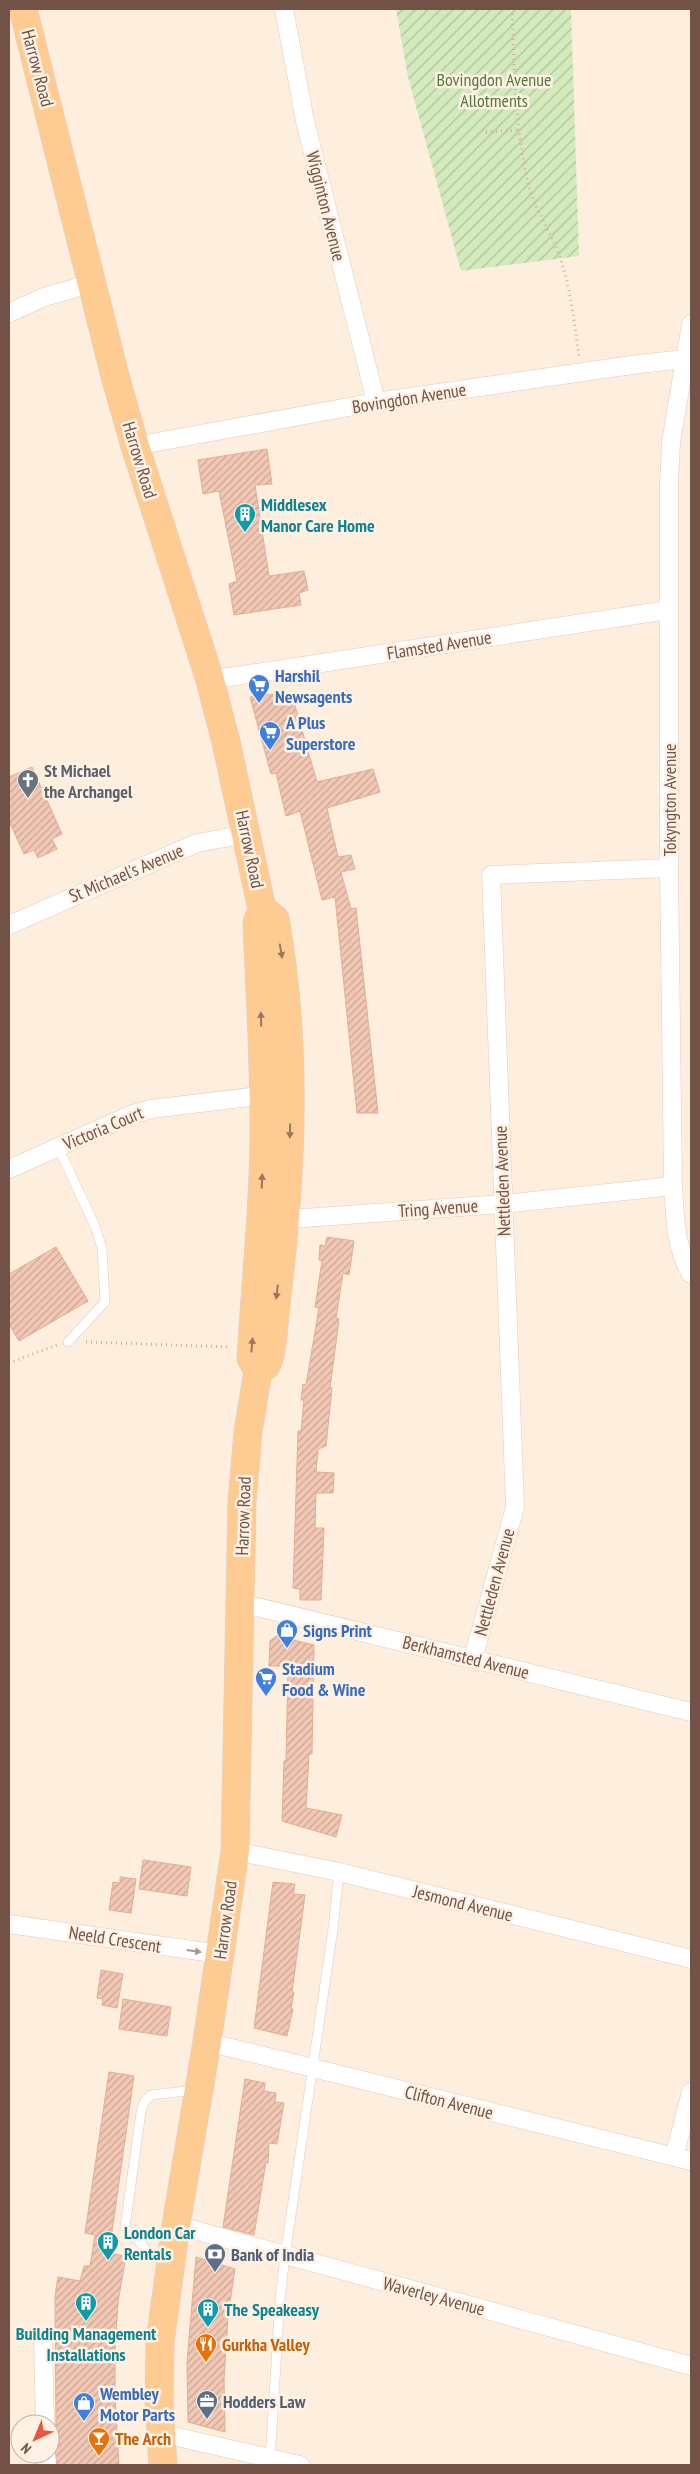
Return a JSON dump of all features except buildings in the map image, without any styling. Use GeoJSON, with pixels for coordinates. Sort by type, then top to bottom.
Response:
{"type":"FeatureCollection","features":[{"type":"Feature","properties":{"kind":"main road","name":"Harrow Road"},"geometry":{"type":"LineString","coordinates":[[23,9],[135,446],[210,680],[247,834],[262,909],[257,924],[264,1095],[274,1218]]}},
{"type":"Feature","properties":{"kind":"main road","name":"Harrow Road"},"geometry":{"type":"LineString","coordinates":[[163,2465],[160,2433],[160,2342],[176,2225],[207,2042],[235,1851],[242,1502],[255,1359],[268,1365],[274,1218],[292,1092],[285,974],[275,919],[262,909]]}},
{"type":"Feature","properties":{"kind":"street","name":"Wigginton Avenue"},"geometry":{"type":"LineString","coordinates":[[284,9],[305,121],[376,402]]}},
{"type":"Feature","properties":{"kind":"street"},"geometry":{"type":"LineString","coordinates":[[9,313],[44,298],[93,282]]}},
{"type":"Feature","properties":{"kind":"street","name":"Tokyngton Avenue"},"geometry":{"type":"LineString","coordinates":[[691,324],[669,464],[668,610],[669,868],[674,1186],[676,1229],[682,1257],[691,1274]]}},
{"type":"Feature","properties":{"kind":"street","name":"Bovingdon Avenue"},"geometry":{"type":"LineString","coordinates":[[135,446],[376,402],[684,359]]}},
{"type":"Feature","properties":{"kind":"street","name":"Flamsted Avenue"},"geometry":{"type":"LineString","coordinates":[[210,680],[668,610]]}},
{"type":"Feature","properties":{"kind":"street","name":"St Michael's Avenue"},"geometry":{"type":"LineString","coordinates":[[10,922],[197,843],[247,834]]}},
{"type":"Feature","properties":{"kind":"street","name":"Nettleden Avenue"},"geometry":{"type":"LineString","coordinates":[[473,1658],[515,1507],[491,875],[669,868]]}},
{"type":"Feature","properties":{"kind":"street","name":"Victoria Court"},"geometry":{"type":"LineString","coordinates":[[9,1170],[133,1114],[151,1108],[292,1092]]}},
{"type":"Feature","properties":{"kind":"street","name":"Tring Avenue"},"geometry":{"type":"LineString","coordinates":[[274,1218],[503,1204],[674,1186]]}},
{"type":"Feature","properties":{"kind":"street","name":"Berkhamsted Avenue"},"geometry":{"type":"LineString","coordinates":[[241,1603],[691,1712]]}},
{"type":"Feature","properties":{"kind":"street","name":"Jesmond Avenue"},"geometry":{"type":"LineString","coordinates":[[235,1851],[339,1872],[691,1959]]}},
{"type":"Feature","properties":{"kind":"street","name":"Neeld Crescent"},"geometry":{"type":"LineString","coordinates":[[9,1924],[220,1954]]}},
{"type":"Feature","properties":{"kind":"street","name":"Clifton Avenue"},"geometry":{"type":"LineString","coordinates":[[207,2042],[691,2161]]}},
{"type":"Feature","properties":{"kind":"street"},"geometry":{"type":"LineString","coordinates":[[674,2157],[691,2092]]}},
{"type":"Feature","properties":{"kind":"street","name":"Waverley Avenue"},"geometry":{"type":"LineString","coordinates":[[176,2225],[691,2366]]}},
{"type":"Feature","properties":{"kind":"street"},"geometry":{"type":"LineString","coordinates":[[43,2342],[45,2414]]}},
{"type":"Feature","properties":{"kind":"street"},"geometry":{"type":"LineString","coordinates":[[160,2433],[270,2461],[300,2465]]}},
{"type":"Feature","properties":{"kind":"lane"},"geometry":{"type":"LineString","coordinates":[[58,1147],[95,1226],[102,1248],[105,1302],[68,1342]]}},
{"type":"Feature","properties":{"kind":"lane"},"geometry":{"type":"LineString","coordinates":[[270,2461],[285,2256],[314,2069],[339,1872]]}},
{"type":"Feature","properties":{"kind":"lane"},"geometry":{"type":"LineString","coordinates":[[148,2251],[125,2227],[144,2102],[151,2095],[199,2089]]}},
{"type":"Feature","properties":{"kind":"path"},"geometry":{"type":"LineString","coordinates":[[512,9],[519,130],[534,203],[547,225],[566,278],[578,347],[579,373]]}},
{"type":"Feature","properties":{"kind":"path"},"geometry":{"type":"LineString","coordinates":[[486,132],[519,130]]}},
{"type":"Feature","properties":{"kind":"path"},"geometry":{"type":"LineString","coordinates":[[9,1363],[68,1342],[255,1359]]}},
{"type":"Feature","properties":{"kind":"green space","name":"Bovingdon Avenue Allotments"},"geometry":{"type":"Polygon","coordinates":[[[396,9],[571,9],[579,256],[461,271],[408,77],[396,9]]]}},
{"type":"Feature","properties":{"kind":"place","name":"Middlesex Manor Care Home"},"geometry":{"type":"Point","coordinates":[245,533]}},
{"type":"Feature","properties":{"kind":"place","name":"Harshil Newsagents"},"geometry":{"type":"Point","coordinates":[259,704]}},
{"type":"Feature","properties":{"kind":"place","name":"A Plus Superstore"},"geometry":{"type":"Point","coordinates":[270,751]}},
{"type":"Feature","properties":{"kind":"place","name":"St Michael the Archangel"},"geometry":{"type":"Point","coordinates":[28,799]}},
{"type":"Feature","properties":{"kind":"place","name":"Signs Print"},"geometry":{"type":"Point","coordinates":[287,1649]}},
{"type":"Feature","properties":{"kind":"place","name":"Stadium Food & Wine"},"geometry":{"type":"Point","coordinates":[266,1697]}},
{"type":"Feature","properties":{"kind":"place","name":"London Car Rentals"},"geometry":{"type":"Point","coordinates":[108,2261]}},
{"type":"Feature","properties":{"kind":"place","name":"Bank of India"},"geometry":{"type":"Point","coordinates":[215,2273]}},
{"type":"Feature","properties":{"kind":"place","name":"Building Management Installations"},"geometry":{"type":"Point","coordinates":[86,2322]}},
{"type":"Feature","properties":{"kind":"place","name":"The Speakeasy"},"geometry":{"type":"Point","coordinates":[208,2328]}},
{"type":"Feature","properties":{"kind":"place","name":"Gurkha Valley"},"geometry":{"type":"Point","coordinates":[206,2363]}},
{"type":"Feature","properties":{"kind":"place","name":"Hodders Law"},"geometry":{"type":"Point","coordinates":[207,2420]}},
{"type":"Feature","properties":{"kind":"place","name":"Wembley Motor Parts"},"geometry":{"type":"Point","coordinates":[84,2422]}},
{"type":"Feature","properties":{"kind":"place","name":"The Arch"},"geometry":{"type":"Point","coordinates":[99,2457]}}]}
